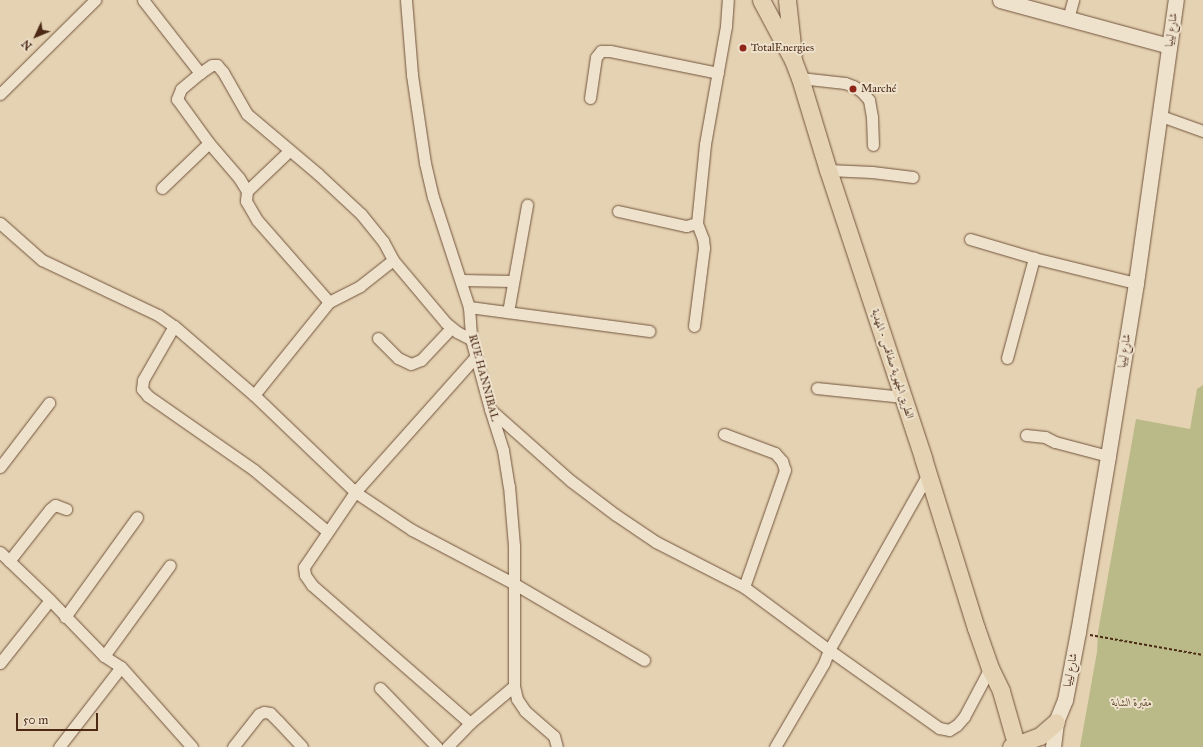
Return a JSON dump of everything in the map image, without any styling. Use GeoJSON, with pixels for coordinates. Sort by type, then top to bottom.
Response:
{"type":"FeatureCollection","features":[{"type":"Feature","properties":{"kind":"main road","name":"الطريق الجهوية صفاقس - المهدية"},"geometry":{"type":"LineString","coordinates":[[761,0],[794,60],[828,170],[990,668],[1001,691],[1012,746]]}},
{"type":"Feature","properties":{"kind":"main road","name":"الطريق الجهوية صفاقس - المهدية"},"geometry":{"type":"LineString","coordinates":[[787,0],[794,60]]}},
{"type":"Feature","properties":{"kind":"main road"},"geometry":{"type":"LineString","coordinates":[[1000,0],[1170,46]]}},
{"type":"Feature","properties":{"kind":"main road","name":"شارع ليبيا"},"geometry":{"type":"LineString","coordinates":[[1053,747],[1056,722],[1065,700],[1078,632],[1108,456],[1136,283],[1176,0]]}},
{"type":"Feature","properties":{"kind":"main road","name":"شارع ليبيا"},"geometry":{"type":"LineString","coordinates":[[1063,747],[1068,716],[1065,700]]}},
{"type":"Feature","properties":{"kind":"main road"},"geometry":{"type":"LineString","coordinates":[[1012,746],[1040,736],[1056,722]]}},
{"type":"Feature","properties":{"kind":"street"},"geometry":{"type":"LineString","coordinates":[[2,87],[95,0]]}},
{"type":"Feature","properties":{"kind":"street"},"geometry":{"type":"LineString","coordinates":[[143,0],[200,73]]}},
{"type":"Feature","properties":{"kind":"street","name":"RUE HANNIBAL"},"geometry":{"type":"LineString","coordinates":[[406,0],[412,75],[433,197],[469,307],[471,339],[503,450],[509,486],[514,546],[514,686],[517,699],[525,711],[554,736],[557,747]]}},
{"type":"Feature","properties":{"kind":"street"},"geometry":{"type":"LineString","coordinates":[[694,326],[704,248],[703,239],[697,223],[705,144],[718,73],[728,0]]}},
{"type":"Feature","properties":{"kind":"street"},"geometry":{"type":"LineString","coordinates":[[1068,19],[1072,0]]}},
{"type":"Feature","properties":{"kind":"street"},"geometry":{"type":"LineString","coordinates":[[590,98],[596,57],[601,51],[610,51],[718,73]]}},
{"type":"Feature","properties":{"kind":"street"},"geometry":{"type":"LineString","coordinates":[[329,302],[257,220],[246,201],[247,191],[232,169],[209,143],[177,99],[181,89],[212,64],[217,65],[223,72],[247,114],[290,150],[361,214],[383,242],[394,260],[451,328],[471,339]]}},
{"type":"Feature","properties":{"kind":"street"},"geometry":{"type":"LineString","coordinates":[[800,78],[845,83],[861,91],[869,100],[872,117],[873,145]]}},
{"type":"Feature","properties":{"kind":"street"},"geometry":{"type":"LineString","coordinates":[[1160,116],[1203,131]]}},
{"type":"Feature","properties":{"kind":"street"},"geometry":{"type":"LineString","coordinates":[[162,188],[209,143]]}},
{"type":"Feature","properties":{"kind":"street"},"geometry":{"type":"LineString","coordinates":[[247,191],[290,150]]}},
{"type":"Feature","properties":{"kind":"street"},"geometry":{"type":"LineString","coordinates":[[828,170],[913,176]]}},
{"type":"Feature","properties":{"kind":"street"},"geometry":{"type":"LineString","coordinates":[[508,312],[527,206]]}},
{"type":"Feature","properties":{"kind":"street"},"geometry":{"type":"LineString","coordinates":[[618,211],[686,226],[697,223]]}},
{"type":"Feature","properties":{"kind":"street"},"geometry":{"type":"LineString","coordinates":[[0,223],[42,260],[158,315],[174,326],[254,395],[355,492],[412,530],[513,583],[644,660]]}},
{"type":"Feature","properties":{"kind":"street"},"geometry":{"type":"LineString","coordinates":[[970,239],[1034,258],[1136,283]]}},
{"type":"Feature","properties":{"kind":"street"},"geometry":{"type":"LineString","coordinates":[[1007,358],[1034,258]]}},
{"type":"Feature","properties":{"kind":"street"},"geometry":{"type":"LineString","coordinates":[[254,395],[329,302],[360,286],[394,260]]}},
{"type":"Feature","properties":{"kind":"street"},"geometry":{"type":"LineString","coordinates":[[461,280],[513,281]]}},
{"type":"Feature","properties":{"kind":"street"},"geometry":{"type":"LineString","coordinates":[[469,307],[649,331]]}},
{"type":"Feature","properties":{"kind":"street"},"geometry":{"type":"LineString","coordinates":[[174,326],[143,380],[142,389],[148,396],[254,470],[327,531]]}},
{"type":"Feature","properties":{"kind":"street"},"geometry":{"type":"LineString","coordinates":[[378,338],[398,358],[411,364],[420,360],[451,328]]}},
{"type":"Feature","properties":{"kind":"street"},"geometry":{"type":"LineString","coordinates":[[470,724],[312,585],[305,575],[304,567],[327,531],[355,492],[476,356]]}},
{"type":"Feature","properties":{"kind":"street"},"geometry":{"type":"LineString","coordinates":[[817,388],[903,397]]}},
{"type":"Feature","properties":{"kind":"street"},"geometry":{"type":"LineString","coordinates":[[0,467],[50,403]]}},
{"type":"Feature","properties":{"kind":"street"},"geometry":{"type":"LineString","coordinates":[[490,409],[571,481],[616,515],[656,542],[744,587],[829,650],[939,728],[949,730],[957,726],[964,717],[990,668]]}},
{"type":"Feature","properties":{"kind":"street"},"geometry":{"type":"LineString","coordinates":[[724,434],[775,453],[782,461],[785,470],[744,587]]}},
{"type":"Feature","properties":{"kind":"street"},"geometry":{"type":"LineString","coordinates":[[1026,435],[1045,437],[1055,442],[1108,456]]}},
{"type":"Feature","properties":{"kind":"street"},"geometry":{"type":"LineString","coordinates":[[776,747],[928,474]]}},
{"type":"Feature","properties":{"kind":"street"},"geometry":{"type":"LineString","coordinates":[[9,561],[50,509],[55,505],[66,508]]}},
{"type":"Feature","properties":{"kind":"street"},"geometry":{"type":"LineString","coordinates":[[65,617],[138,517]]}},
{"type":"Feature","properties":{"kind":"street"},"geometry":{"type":"LineString","coordinates":[[0,552],[50,600],[104,656],[121,667],[192,747]]}},
{"type":"Feature","properties":{"kind":"street"},"geometry":{"type":"LineString","coordinates":[[104,656],[170,565]]}},
{"type":"Feature","properties":{"kind":"street"},"geometry":{"type":"LineString","coordinates":[[0,663],[50,600]]}},
{"type":"Feature","properties":{"kind":"street"},"geometry":{"type":"LineString","coordinates":[[59,747],[121,667]]}},
{"type":"Feature","properties":{"kind":"street"},"geometry":{"type":"LineString","coordinates":[[447,747],[470,724],[514,686]]}},
{"type":"Feature","properties":{"kind":"street"},"geometry":{"type":"LineString","coordinates":[[380,688],[437,747]]}},
{"type":"Feature","properties":{"kind":"street"},"geometry":{"type":"LineString","coordinates":[[233,747],[259,714],[264,712],[270,713],[302,747]]}},
{"type":"Feature","properties":{"kind":"path"},"geometry":{"type":"LineString","coordinates":[[1078,632],[1203,655]]}},
{"type":"Feature","properties":{"kind":"green space","name":"مقبرة الشابة"},"geometry":{"type":"Polygon","coordinates":[[[1203,385],[1203,747],[1080,747],[1097,652],[1098,632],[1136,419],[1190,429],[1197,389],[1203,385]]]}},
{"type":"Feature","properties":{"kind":"place","name":"TotalEnergies"},"geometry":{"type":"Point","coordinates":[743,48]}},
{"type":"Feature","properties":{"kind":"place","name":"Marché"},"geometry":{"type":"Point","coordinates":[853,89]}}]}
